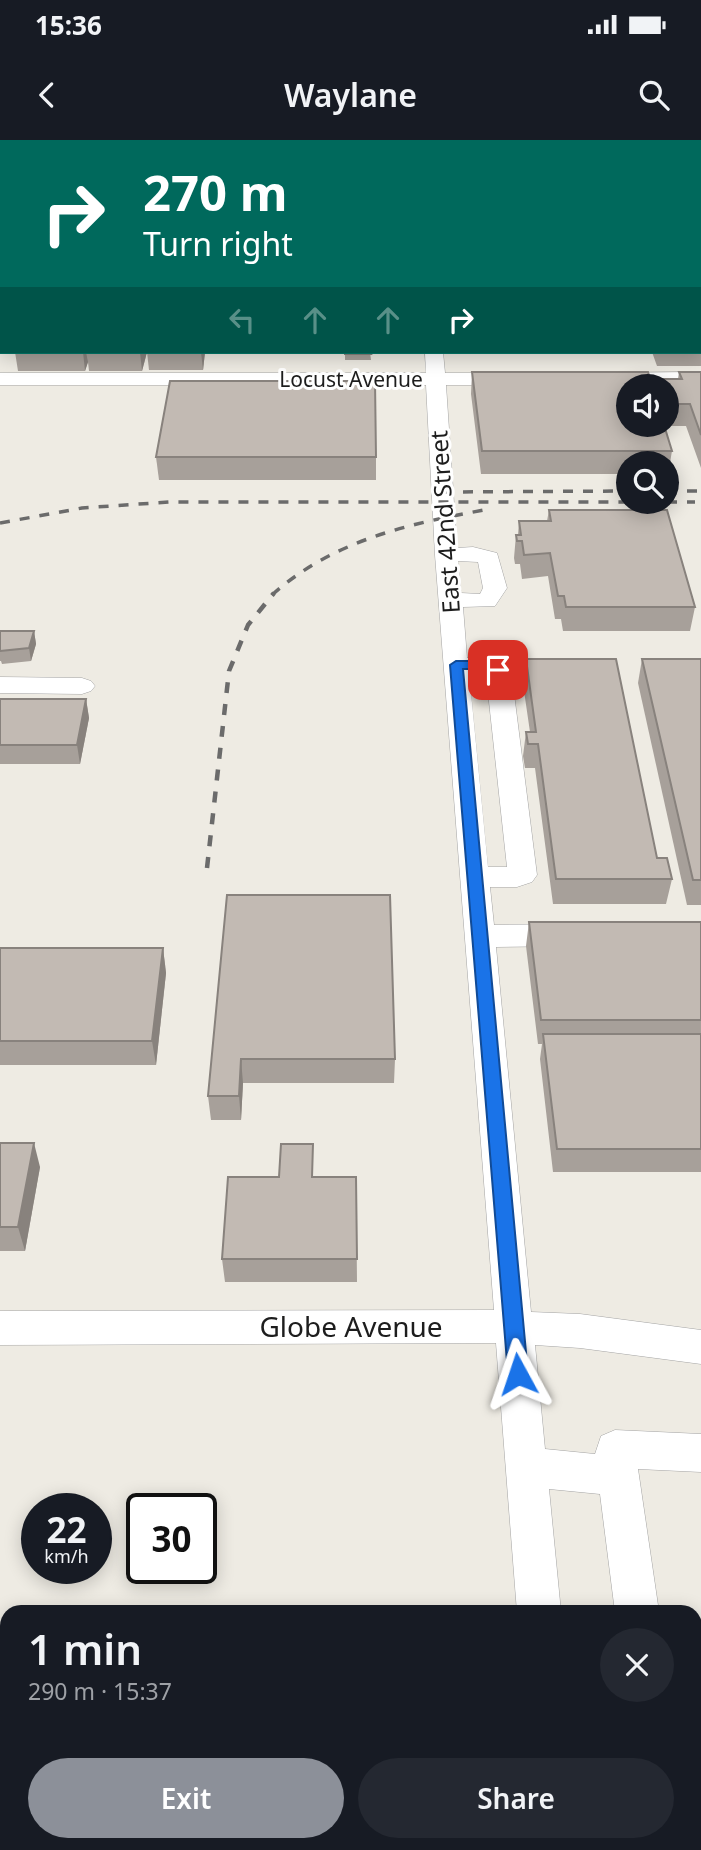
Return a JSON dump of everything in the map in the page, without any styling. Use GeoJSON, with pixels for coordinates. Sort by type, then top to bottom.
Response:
{"type":"FeatureCollection","features":[{"type":"Feature","properties":{"kind":"street","name":"Locust Avenue"},"geometry":{"type":"LineString","coordinates":[[0,379],[434,365],[531,379]]}},
{"type":"Feature","properties":{"kind":"street","name":"East 42nd Street"},"geometry":{"type":"LineString","coordinates":[[434,365],[446,555],[538,1605]]}},
{"type":"Feature","properties":{"kind":"street"},"geometry":{"type":"LineString","coordinates":[[586,379],[701,379]]}},
{"type":"Feature","properties":{"kind":"street"},"geometry":{"type":"LineString","coordinates":[[446,555],[473,554],[489,558],[495,588],[487,601],[450,600]]}},
{"type":"Feature","properties":{"kind":"street"},"geometry":{"type":"LineString","coordinates":[[456,665],[483,665],[498,670],[522,875],[475,877]]}},
{"type":"Feature","properties":{"kind":"street"},"geometry":{"type":"LineString","coordinates":[[0,685],[82,686]]}},
{"type":"Feature","properties":{"kind":"street"},"geometry":{"type":"LineString","coordinates":[[468,805],[513,799]]}},
{"type":"Feature","properties":{"kind":"street"},"geometry":{"type":"LineString","coordinates":[[480,936],[594,935]]}},
{"type":"Feature","properties":{"kind":"street","name":"Globe Avenue"},"geometry":{"type":"LineString","coordinates":[[0,1328],[514,1327],[580,1331],[701,1347]]}},
{"type":"Feature","properties":{"kind":"street"},"geometry":{"type":"LineString","coordinates":[[636,1605],[615,1449],[701,1452]]}},
{"type":"Feature","properties":{"kind":"street"},"geometry":{"type":"LineString","coordinates":[[526,1467],[619,1476]]}},
{"type":"Feature","properties":{"kind":"building"},"geometry":{"type":"Polygon","coordinates":[[[472,372],[648,372],[616,374],[616,437],[668,437],[672,451],[616,451],[482,451],[472,372]]]}},
{"type":"Feature","properties":{"kind":"building"},"geometry":{"type":"Polygon","coordinates":[[[679,372],[701,372],[701,435],[690,404],[679,404],[679,379],[682,379],[679,372]]]}},
{"type":"Feature","properties":{"kind":"building"},"geometry":{"type":"Polygon","coordinates":[[[170,381],[375,381],[376,457],[156,457],[170,381]]]}},
{"type":"Feature","properties":{"kind":"building"},"geometry":{"type":"Polygon","coordinates":[[[549,510],[616,510],[616,514],[668,514],[695,607],[566,607],[564,596],[558,596],[550,553],[524,555],[522,541],[517,541],[516,535],[521,535],[519,521],[551,521],[549,510]]]}},
{"type":"Feature","properties":{"kind":"building"},"geometry":{"type":"Polygon","coordinates":[[[0,631],[34,631],[29,648],[0,651],[0,631]]]}},
{"type":"Feature","properties":{"kind":"building"},"geometry":{"type":"Polygon","coordinates":[[[526,659],[616,659],[657,858],[667,858],[672,879],[556,879],[538,744],[528,744],[526,732],[536,732],[526,659]]]}},
{"type":"Feature","properties":{"kind":"building"},"geometry":{"type":"Polygon","coordinates":[[[642,659],[701,659],[701,880],[693,880],[642,659]]]}},
{"type":"Feature","properties":{"kind":"building"},"geometry":{"type":"Polygon","coordinates":[[[0,699],[86,699],[77,745],[0,745],[0,699]]]}},
{"type":"Feature","properties":{"kind":"building"},"geometry":{"type":"Polygon","coordinates":[[[227,895],[390,895],[395,1059],[241,1059],[239,1096],[208,1096],[227,895]]]}},
{"type":"Feature","properties":{"kind":"building"},"geometry":{"type":"Polygon","coordinates":[[[529,922],[701,922],[701,1020],[541,1020],[529,922]]]}},
{"type":"Feature","properties":{"kind":"building"},"geometry":{"type":"Polygon","coordinates":[[[0,948],[163,948],[152,1041],[0,1041],[0,948]]]}},
{"type":"Feature","properties":{"kind":"building"},"geometry":{"type":"Polygon","coordinates":[[[543,1034],[701,1034],[701,1149],[557,1149],[543,1034]]]}},
{"type":"Feature","properties":{"kind":"building"},"geometry":{"type":"Polygon","coordinates":[[[0,1143],[34,1143],[18,1227],[0,1227],[0,1143]]]}},
{"type":"Feature","properties":{"kind":"building"},"geometry":{"type":"Polygon","coordinates":[[[281,1144],[313,1144],[312,1177],[356,1177],[357,1259],[222,1259],[228,1177],[279,1177],[281,1144]]]}},
{"type":"Feature","properties":{"kind":"railway"},"geometry":{"type":"LineString","coordinates":[[443,492],[616,491]]}},
{"type":"Feature","properties":{"kind":"railway"},"geometry":{"type":"LineString","coordinates":[[679,491],[701,491]]}},
{"type":"Feature","properties":{"kind":"railway"},"geometry":{"type":"LineString","coordinates":[[0,523],[82,508],[169,502],[616,502]]}},
{"type":"Feature","properties":{"kind":"railway"},"geometry":{"type":"LineString","coordinates":[[679,502],[695,502]]}},
{"type":"Feature","properties":{"kind":"railway"},"geometry":{"type":"LineString","coordinates":[[273,594],[321,560],[347,547],[402,528],[490,509]]}},
{"type":"Feature","properties":{"kind":"railway"},"geometry":{"type":"LineString","coordinates":[[207,868],[229,671],[248,625],[273,594]]}},
{"type":"Feature","properties":{"kind":"route"},"geometry":{"type":"LineString","coordinates":[[498,670],[483,665],[456,665],[518,1374]]}}]}
